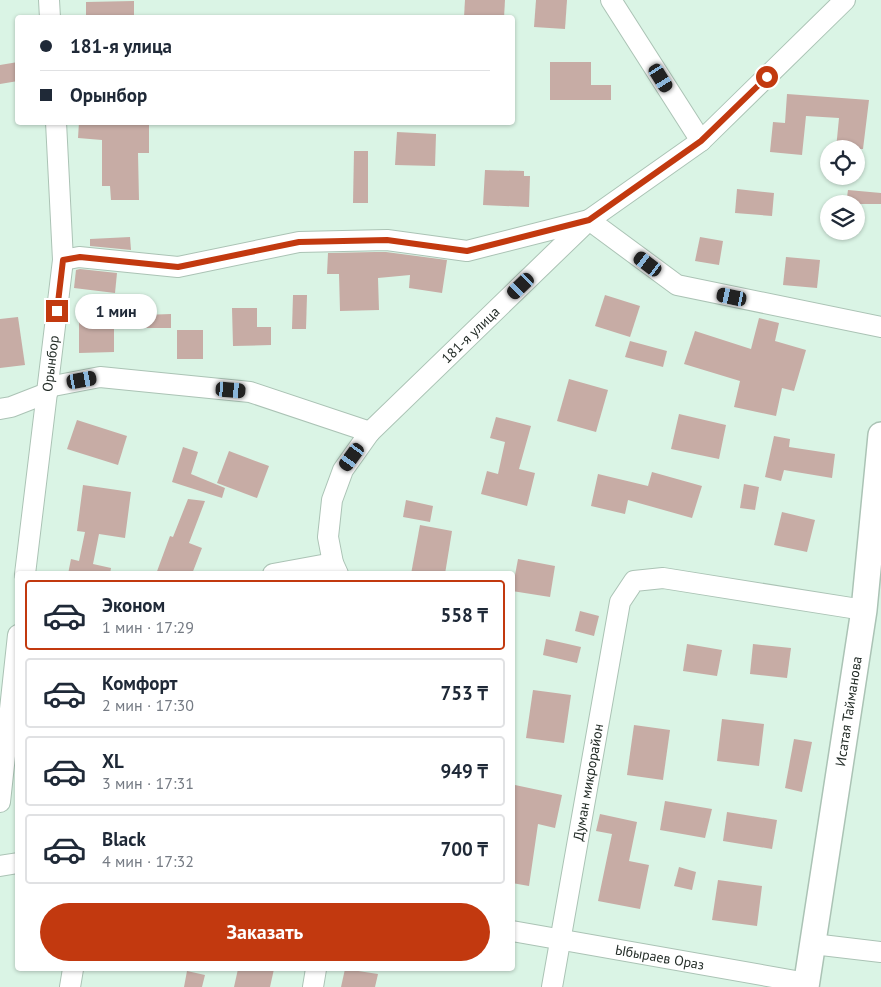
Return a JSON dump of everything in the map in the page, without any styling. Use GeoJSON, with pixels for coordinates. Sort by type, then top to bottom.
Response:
{"type":"FeatureCollection","features":[{"type":"Feature","properties":{"kind":"street"},"geometry":{"type":"LineString","coordinates":[[49,0],[50,15]]}},
{"type":"Feature","properties":{"kind":"street"},"geometry":{"type":"LineString","coordinates":[[610,0],[701,141]]}},
{"type":"Feature","properties":{"kind":"street","name":"181-я улица"},"geometry":{"type":"LineString","coordinates":[[336,568],[328,537],[332,500],[343,470],[370,432],[589,220],[701,141],[845,0]]}},
{"type":"Feature","properties":{"kind":"street","name":"Орынбор"},"geometry":{"type":"LineString","coordinates":[[25,571],[63,260],[56,125]]}},
{"type":"Feature","properties":{"kind":"street"},"geometry":{"type":"LineString","coordinates":[[63,260],[80,257],[178,267],[299,242],[387,240],[467,251],[589,220],[677,285],[881,327]]}},
{"type":"Feature","properties":{"kind":"street"},"geometry":{"type":"LineString","coordinates":[[0,409],[12,408],[47,390],[100,377],[250,392],[370,432]]}},
{"type":"Feature","properties":{"kind":"street","name":"Исатая Тайманова"},"geometry":{"type":"LineString","coordinates":[[806,985],[864,610],[881,435]]}},
{"type":"Feature","properties":{"kind":"street"},"geometry":{"type":"LineString","coordinates":[[304,571],[336,568]]}},
{"type":"Feature","properties":{"kind":"street","name":"Думан микрорайон"},"geometry":{"type":"LineString","coordinates":[[552,987],[620,602],[634,581],[664,578],[864,610]]}},
{"type":"Feature","properties":{"kind":"street"},"geometry":{"type":"LineString","coordinates":[[0,802],[5,691],[15,648]]}},
{"type":"Feature","properties":{"kind":"street"},"geometry":{"type":"LineString","coordinates":[[0,866],[15,864]]}},
{"type":"Feature","properties":{"kind":"street","name":"Ыбыраев Ораз"},"geometry":{"type":"LineString","coordinates":[[515,932],[806,985]]}},
{"type":"Feature","properties":{"kind":"street"},"geometry":{"type":"LineString","coordinates":[[812,944],[881,952]]}},
{"type":"Feature","properties":{"kind":"street"},"geometry":{"type":"LineString","coordinates":[[70,987],[73,971]]}},
{"type":"Feature","properties":{"kind":"street"},"geometry":{"type":"LineString","coordinates":[[313,987],[316,971]]}},
{"type":"Feature","properties":{"kind":"building"},"geometry":{"type":"Polygon","coordinates":[[[465,0],[505,0],[504,15],[464,15],[465,0]]]}},
{"type":"Feature","properties":{"kind":"building"},"geometry":{"type":"Polygon","coordinates":[[[536,0],[567,0],[565,29],[534,27],[536,0]]]}},
{"type":"Feature","properties":{"kind":"building"},"geometry":{"type":"Polygon","coordinates":[[[134,1],[134,15],[86,15],[86,2],[134,1]]]}},
{"type":"Feature","properties":{"kind":"building"},"geometry":{"type":"Polygon","coordinates":[[[15,62],[15,82],[0,84],[0,65],[15,62]]]}},
{"type":"Feature","properties":{"kind":"building"},"geometry":{"type":"Polygon","coordinates":[[[550,62],[591,62],[591,85],[611,85],[611,100],[550,100],[550,62]]]}},
{"type":"Feature","properties":{"kind":"building"},"geometry":{"type":"Polygon","coordinates":[[[787,94],[869,100],[864,140],[837,140],[839,118],[806,116],[802,155],[770,152],[773,122],[785,123],[787,94]]]}},
{"type":"Feature","properties":{"kind":"building"},"geometry":{"type":"Polygon","coordinates":[[[79,125],[149,125],[149,153],[138,153],[139,200],[111,200],[110,186],[102,186],[102,140],[78,138],[79,125]]]}},
{"type":"Feature","properties":{"kind":"building"},"geometry":{"type":"Polygon","coordinates":[[[397,132],[436,134],[435,166],[395,165],[397,132]]]}},
{"type":"Feature","properties":{"kind":"building"},"geometry":{"type":"Polygon","coordinates":[[[354,151],[368,151],[368,203],[353,203],[354,151]]]}},
{"type":"Feature","properties":{"kind":"building"},"geometry":{"type":"Polygon","coordinates":[[[485,170],[524,171],[524,176],[530,176],[529,207],[483,205],[485,170]]]}},
{"type":"Feature","properties":{"kind":"building"},"geometry":{"type":"Polygon","coordinates":[[[737,189],[774,193],[772,216],[735,213],[737,189]]]}},
{"type":"Feature","properties":{"kind":"building"},"geometry":{"type":"Polygon","coordinates":[[[848,190],[881,193],[881,204],[865,204],[865,195],[847,195],[848,190]]]}},
{"type":"Feature","properties":{"kind":"building"},"geometry":{"type":"Polygon","coordinates":[[[130,237],[131,250],[90,246],[90,239],[130,237]]]}},
{"type":"Feature","properties":{"kind":"building"},"geometry":{"type":"Polygon","coordinates":[[[700,237],[723,241],[719,265],[695,261],[700,237]]]}},
{"type":"Feature","properties":{"kind":"building"},"geometry":{"type":"Polygon","coordinates":[[[386,252],[447,260],[442,293],[409,288],[410,275],[378,278],[379,310],[340,311],[339,274],[327,274],[328,253],[386,252]]]}},
{"type":"Feature","properties":{"kind":"building"},"geometry":{"type":"Polygon","coordinates":[[[786,257],[820,260],[817,288],[783,285],[786,257]]]}},
{"type":"Feature","properties":{"kind":"building"},"geometry":{"type":"Polygon","coordinates":[[[76,270],[117,273],[115,293],[74,288],[76,270]]]}},
{"type":"Feature","properties":{"kind":"building"},"geometry":{"type":"Polygon","coordinates":[[[293,295],[307,295],[306,329],[292,329],[293,295]]]}},
{"type":"Feature","properties":{"kind":"building"},"geometry":{"type":"Polygon","coordinates":[[[605,295],[640,306],[630,337],[595,326],[605,295]]]}},
{"type":"Feature","properties":{"kind":"building"},"geometry":{"type":"Polygon","coordinates":[[[232,308],[257,308],[257,327],[271,327],[271,345],[233,346],[232,308]]]}},
{"type":"Feature","properties":{"kind":"building"},"geometry":{"type":"Polygon","coordinates":[[[171,314],[171,328],[116,328],[115,316],[171,314]]]}},
{"type":"Feature","properties":{"kind":"building"},"geometry":{"type":"Polygon","coordinates":[[[114,316],[114,352],[79,353],[79,317],[114,316]]]}},
{"type":"Feature","properties":{"kind":"building"},"geometry":{"type":"Polygon","coordinates":[[[18,317],[25,365],[0,368],[0,319],[18,317]]]}},
{"type":"Feature","properties":{"kind":"building"},"geometry":{"type":"Polygon","coordinates":[[[759,318],[779,323],[775,341],[806,350],[794,391],[782,388],[776,416],[734,407],[740,381],[684,364],[695,331],[751,349],[759,318]]]}},
{"type":"Feature","properties":{"kind":"building"},"geometry":{"type":"Polygon","coordinates":[[[177,330],[203,330],[203,359],[177,359],[177,330]]]}},
{"type":"Feature","properties":{"kind":"building"},"geometry":{"type":"Polygon","coordinates":[[[630,341],[667,351],[663,367],[625,357],[630,341]]]}},
{"type":"Feature","properties":{"kind":"building"},"geometry":{"type":"Polygon","coordinates":[[[569,379],[608,390],[596,432],[557,421],[569,379]]]}},
{"type":"Feature","properties":{"kind":"building"},"geometry":{"type":"Polygon","coordinates":[[[679,414],[726,425],[719,459],[671,449],[679,414]]]}},
{"type":"Feature","properties":{"kind":"building"},"geometry":{"type":"Polygon","coordinates":[[[496,417],[531,426],[519,469],[535,473],[527,506],[481,494],[487,471],[498,474],[505,442],[490,438],[496,417]]]}},
{"type":"Feature","properties":{"kind":"building"},"geometry":{"type":"Polygon","coordinates":[[[77,420],[127,436],[118,465],[67,449],[77,420]]]}},
{"type":"Feature","properties":{"kind":"building"},"geometry":{"type":"Polygon","coordinates":[[[774,436],[790,439],[789,447],[835,454],[832,478],[784,470],[781,481],[765,477],[774,436]]]}},
{"type":"Feature","properties":{"kind":"building"},"geometry":{"type":"Polygon","coordinates":[[[183,447],[198,452],[191,474],[225,488],[222,498],[172,482],[183,447]]]}},
{"type":"Feature","properties":{"kind":"building"},"geometry":{"type":"Polygon","coordinates":[[[229,451],[269,466],[257,498],[217,483],[229,451]]]}},
{"type":"Feature","properties":{"kind":"building"},"geometry":{"type":"Polygon","coordinates":[[[652,472],[702,486],[692,518],[628,500],[625,514],[591,506],[598,474],[648,486],[652,472]]]}},
{"type":"Feature","properties":{"kind":"building"},"geometry":{"type":"Polygon","coordinates":[[[744,484],[759,487],[755,510],[740,508],[744,484]]]}},
{"type":"Feature","properties":{"kind":"building"},"geometry":{"type":"Polygon","coordinates":[[[83,485],[131,492],[125,538],[99,534],[93,564],[111,568],[110,571],[69,571],[71,559],[79,561],[85,532],[77,531],[83,485]]]}},
{"type":"Feature","properties":{"kind":"building"},"geometry":{"type":"Polygon","coordinates":[[[188,499],[205,501],[189,543],[202,548],[193,571],[157,571],[170,536],[173,537],[188,499]]]}},
{"type":"Feature","properties":{"kind":"building"},"geometry":{"type":"Polygon","coordinates":[[[406,500],[433,506],[430,522],[403,517],[406,500]]]}},
{"type":"Feature","properties":{"kind":"building"},"geometry":{"type":"Polygon","coordinates":[[[782,512],[815,520],[807,552],[774,545],[782,512]]]}},
{"type":"Feature","properties":{"kind":"building"},"geometry":{"type":"Polygon","coordinates":[[[420,525],[452,531],[445,571],[412,571],[420,525]]]}},
{"type":"Feature","properties":{"kind":"building"},"geometry":{"type":"Polygon","coordinates":[[[518,559],[555,566],[550,597],[515,591],[515,575],[518,559]]]}},
{"type":"Feature","properties":{"kind":"building"},"geometry":{"type":"Polygon","coordinates":[[[580,611],[599,616],[594,636],[575,631],[580,611]]]}},
{"type":"Feature","properties":{"kind":"building"},"geometry":{"type":"Polygon","coordinates":[[[546,639],[581,647],[577,663],[543,655],[546,639]]]}},
{"type":"Feature","properties":{"kind":"building"},"geometry":{"type":"Polygon","coordinates":[[[687,644],[722,650],[717,676],[683,671],[687,644]]]}},
{"type":"Feature","properties":{"kind":"building"},"geometry":{"type":"Polygon","coordinates":[[[753,644],[791,648],[787,678],[750,674],[753,644]]]}},
{"type":"Feature","properties":{"kind":"building"},"geometry":{"type":"Polygon","coordinates":[[[533,690],[571,695],[564,743],[526,738],[533,690]]]}},
{"type":"Feature","properties":{"kind":"building"},"geometry":{"type":"Polygon","coordinates":[[[722,719],[764,724],[759,766],[717,761],[722,719]]]}},
{"type":"Feature","properties":{"kind":"building"},"geometry":{"type":"Polygon","coordinates":[[[634,725],[670,730],[663,780],[627,775],[634,725]]]}},
{"type":"Feature","properties":{"kind":"building"},"geometry":{"type":"Polygon","coordinates":[[[794,739],[812,742],[802,792],[785,788],[794,739]]]}},
{"type":"Feature","properties":{"kind":"building"},"geometry":{"type":"Polygon","coordinates":[[[515,785],[562,795],[555,828],[538,824],[529,886],[515,884],[515,785]]]}},
{"type":"Feature","properties":{"kind":"building"},"geometry":{"type":"Polygon","coordinates":[[[665,801],[712,809],[705,838],[660,830],[665,801]]]}},
{"type":"Feature","properties":{"kind":"building"},"geometry":{"type":"Polygon","coordinates":[[[727,812],[777,820],[772,849],[723,841],[727,812]]]}},
{"type":"Feature","properties":{"kind":"building"},"geometry":{"type":"Polygon","coordinates":[[[600,814],[637,822],[629,861],[649,865],[640,909],[598,901],[612,834],[596,831],[600,814]]]}},
{"type":"Feature","properties":{"kind":"building"},"geometry":{"type":"Polygon","coordinates":[[[679,867],[696,872],[692,890],[674,886],[679,867]]]}},
{"type":"Feature","properties":{"kind":"building"},"geometry":{"type":"Polygon","coordinates":[[[718,880],[762,886],[757,926],[712,920],[718,880]]]}},
{"type":"Feature","properties":{"kind":"building"},"geometry":{"type":"Polygon","coordinates":[[[187,971],[205,975],[202,987],[184,987],[187,971]]]}},
{"type":"Feature","properties":{"kind":"building"},"geometry":{"type":"Polygon","coordinates":[[[238,971],[274,971],[270,987],[234,987],[238,971]]]}},
{"type":"Feature","properties":{"kind":"building"},"geometry":{"type":"Polygon","coordinates":[[[345,971],[378,974],[375,987],[341,987],[345,971]]]}},
{"type":"Feature","properties":{"kind":"route"},"geometry":{"type":"LineString","coordinates":[[57,311],[63,260],[80,257],[178,267],[299,242],[387,240],[467,251],[589,220],[701,141],[767,77]]}}]}
